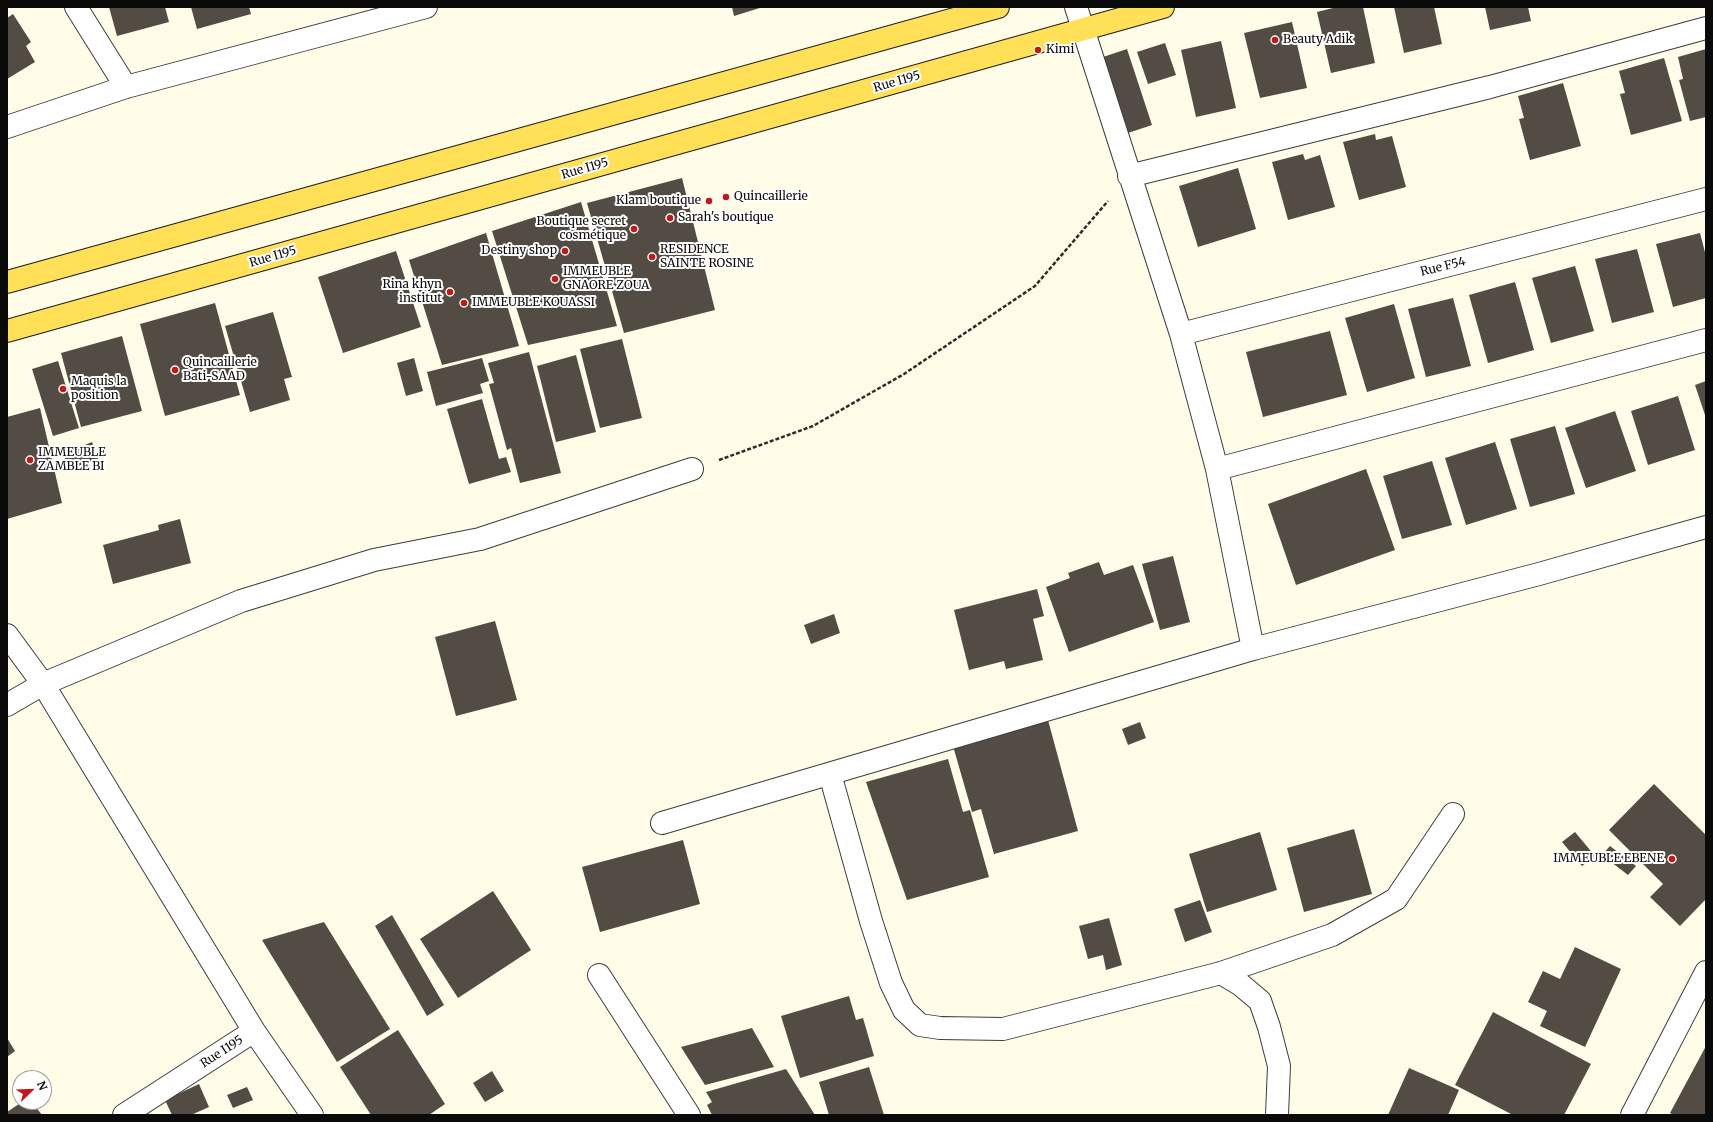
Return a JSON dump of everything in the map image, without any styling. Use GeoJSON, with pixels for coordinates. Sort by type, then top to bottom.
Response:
{"type":"FeatureCollection","features":[{"type":"Feature","properties":{"kind":"main road"},"geometry":{"type":"LineString","coordinates":[[7,282],[998,7]]}},
{"type":"Feature","properties":{"kind":"main road","name":"Rue I195"},"geometry":{"type":"LineString","coordinates":[[7,331],[1163,7]]}},
{"type":"Feature","properties":{"kind":"street"},"geometry":{"type":"LineString","coordinates":[[76,7],[126,87]]}},
{"type":"Feature","properties":{"kind":"street"},"geometry":{"type":"LineString","coordinates":[[7,127],[126,87],[426,7]]}},
{"type":"Feature","properties":{"kind":"street"},"geometry":{"type":"LineString","coordinates":[[1076,7],[1180,334],[1217,469],[1253,649]]}},
{"type":"Feature","properties":{"kind":"street"},"geometry":{"type":"LineString","coordinates":[[1129,176],[1490,87],[1706,28]]}},
{"type":"Feature","properties":{"kind":"street","name":"Rue F54"},"geometry":{"type":"LineString","coordinates":[[1180,334],[1706,199]]}},
{"type":"Feature","properties":{"kind":"street"},"geometry":{"type":"LineString","coordinates":[[1217,469],[1706,340]]}},
{"type":"Feature","properties":{"kind":"street"},"geometry":{"type":"LineString","coordinates":[[7,705],[43,684],[241,601],[374,560],[480,539],[692,469]]}},
{"type":"Feature","properties":{"kind":"street"},"geometry":{"type":"LineString","coordinates":[[662,823],[1253,649],[1539,574],[1706,527]]}},
{"type":"Feature","properties":{"kind":"street"},"geometry":{"type":"LineString","coordinates":[[7,635],[43,684],[254,1031]]}},
{"type":"Feature","properties":{"kind":"street"},"geometry":{"type":"LineString","coordinates":[[830,774],[871,921],[891,983],[904,1010],[920,1025],[940,1028],[1002,1029],[1221,973],[1332,936],[1396,899],[1453,814]]}},
{"type":"Feature","properties":{"kind":"street"},"geometry":{"type":"LineString","coordinates":[[1632,1115],[1706,972]]}},
{"type":"Feature","properties":{"kind":"street"},"geometry":{"type":"LineString","coordinates":[[1221,973],[1241,985],[1260,1001],[1270,1027],[1279,1066],[1278,1115]]}},
{"type":"Feature","properties":{"kind":"street"},"geometry":{"type":"LineString","coordinates":[[599,975],[689,1115]]}},
{"type":"Feature","properties":{"kind":"street","name":"Rue I195"},"geometry":{"type":"LineString","coordinates":[[124,1115],[254,1031],[312,1115]]}},
{"type":"Feature","properties":{"kind":"path"},"geometry":{"type":"LineString","coordinates":[[692,469],[813,426],[904,374],[1035,286],[1129,176]]}},
{"type":"Feature","properties":{"kind":"building"},"geometry":{"type":"Polygon","coordinates":[[[109,7],[165,7],[169,22],[117,36],[109,7]]]}},
{"type":"Feature","properties":{"kind":"building"},"geometry":{"type":"Polygon","coordinates":[[[191,7],[249,7],[251,14],[197,29],[191,7]]]}},
{"type":"Feature","properties":{"kind":"building"},"geometry":{"type":"Polygon","coordinates":[[[732,7],[763,7],[734,16],[732,7]]]}},
{"type":"Feature","properties":{"kind":"building"},"geometry":{"type":"Polygon","coordinates":[[[1337,7],[1363,7],[1375,63],[1331,73],[1317,12],[1337,7]]]}},
{"type":"Feature","properties":{"kind":"building"},"geometry":{"type":"Polygon","coordinates":[[[1394,7],[1434,7],[1442,44],[1404,53],[1394,7]]]}},
{"type":"Feature","properties":{"kind":"building"},"geometry":{"type":"Polygon","coordinates":[[[1485,7],[1528,7],[1531,21],[1490,30],[1485,7]]]}},
{"type":"Feature","properties":{"kind":"building"},"geometry":{"type":"Polygon","coordinates":[[[13,14],[31,42],[26,46],[35,62],[7,79],[7,18],[13,14]]]}},
{"type":"Feature","properties":{"kind":"building"},"geometry":{"type":"Polygon","coordinates":[[[1292,22],[1307,88],[1260,98],[1244,33],[1292,22]]]}},
{"type":"Feature","properties":{"kind":"building"},"geometry":{"type":"Polygon","coordinates":[[[1221,41],[1236,108],[1196,117],[1181,50],[1221,41]]]}},
{"type":"Feature","properties":{"kind":"building"},"geometry":{"type":"Polygon","coordinates":[[[1165,43],[1176,75],[1148,84],[1137,52],[1165,43]]]}},
{"type":"Feature","properties":{"kind":"building"},"geometry":{"type":"Polygon","coordinates":[[[1127,49],[1152,125],[1125,134],[1100,58],[1127,49]]]}},
{"type":"Feature","properties":{"kind":"building"},"geometry":{"type":"Polygon","coordinates":[[[1706,49],[1706,117],[1690,121],[1679,80],[1683,79],[1678,57],[1706,49]]]}},
{"type":"Feature","properties":{"kind":"building"},"geometry":{"type":"Polygon","coordinates":[[[1664,58],[1682,121],[1631,135],[1620,94],[1625,93],[1619,71],[1664,58]]]}},
{"type":"Feature","properties":{"kind":"building"},"geometry":{"type":"Polygon","coordinates":[[[1563,83],[1581,146],[1530,160],[1519,119],[1524,118],[1518,96],[1563,83]]]}},
{"type":"Feature","properties":{"kind":"building"},"geometry":{"type":"Polygon","coordinates":[[[1375,134],[1376,140],[1392,136],[1406,187],[1359,200],[1343,142],[1375,134]]]}},
{"type":"Feature","properties":{"kind":"building"},"geometry":{"type":"Polygon","coordinates":[[[1303,154],[1305,160],[1320,155],[1335,207],[1288,220],[1272,162],[1303,154]]]}},
{"type":"Feature","properties":{"kind":"building"},"geometry":{"type":"Polygon","coordinates":[[[1238,168],[1256,229],[1198,247],[1179,186],[1238,168]]]}},
{"type":"Feature","properties":{"kind":"building","name":"RESIDENCE SAINTE ROSINE"},"geometry":{"type":"Polygon","coordinates":[[[682,178],[715,310],[624,333],[587,203],[682,178]]]}},
{"type":"Feature","properties":{"kind":"building","name":"IMMEUBLE GNAORE ZOUA"},"geometry":{"type":"Polygon","coordinates":[[[581,202],[617,326],[528,345],[492,231],[581,202]]]}},
{"type":"Feature","properties":{"kind":"building","name":"IMMEUBLE KOUASSI"},"geometry":{"type":"Polygon","coordinates":[[[486,233],[519,346],[442,365],[409,260],[486,233]]]}},
{"type":"Feature","properties":{"kind":"building"},"geometry":{"type":"Polygon","coordinates":[[[1700,233],[1706,256],[1706,298],[1673,307],[1656,244],[1700,233]]]}},
{"type":"Feature","properties":{"kind":"building"},"geometry":{"type":"Polygon","coordinates":[[[1637,249],[1654,312],[1612,323],[1595,259],[1637,249]]]}},
{"type":"Feature","properties":{"kind":"building"},"geometry":{"type":"Polygon","coordinates":[[[396,251],[421,327],[343,353],[318,277],[396,251]]]}},
{"type":"Feature","properties":{"kind":"building"},"geometry":{"type":"Polygon","coordinates":[[[1575,266],[1594,331],[1551,343],[1532,278],[1575,266]]]}},
{"type":"Feature","properties":{"kind":"building"},"geometry":{"type":"Polygon","coordinates":[[[1515,282],[1534,350],[1488,363],[1469,295],[1515,282]]]}},
{"type":"Feature","properties":{"kind":"building"},"geometry":{"type":"Polygon","coordinates":[[[1453,298],[1471,366],[1426,377],[1408,309],[1453,298]]]}},
{"type":"Feature","properties":{"kind":"building"},"geometry":{"type":"Polygon","coordinates":[[[215,303],[240,395],[165,416],[140,324],[215,303]]]}},
{"type":"Feature","properties":{"kind":"building"},"geometry":{"type":"Polygon","coordinates":[[[1394,304],[1415,378],[1367,392],[1345,318],[1394,304]]]}},
{"type":"Feature","properties":{"kind":"building"},"geometry":{"type":"Polygon","coordinates":[[[273,312],[292,377],[284,379],[290,400],[250,412],[225,326],[273,312]]]}},
{"type":"Feature","properties":{"kind":"building"},"geometry":{"type":"Polygon","coordinates":[[[1330,331],[1347,395],[1263,417],[1246,352],[1330,331]]]}},
{"type":"Feature","properties":{"kind":"building"},"geometry":{"type":"Polygon","coordinates":[[[122,336],[142,411],[81,427],[61,353],[122,336]]]}},
{"type":"Feature","properties":{"kind":"building"},"geometry":{"type":"Polygon","coordinates":[[[622,339],[642,418],[600,428],[580,349],[622,339]]]}},
{"type":"Feature","properties":{"kind":"building"},"geometry":{"type":"Polygon","coordinates":[[[529,352],[561,473],[520,483],[511,448],[507,450],[489,384],[494,383],[488,363],[529,352]]]}},
{"type":"Feature","properties":{"kind":"building"},"geometry":{"type":"Polygon","coordinates":[[[576,355],[596,432],[556,442],[537,366],[576,355]]]}},
{"type":"Feature","properties":{"kind":"building"},"geometry":{"type":"Polygon","coordinates":[[[414,358],[423,391],[406,396],[397,363],[414,358]]]}},
{"type":"Feature","properties":{"kind":"building"},"geometry":{"type":"Polygon","coordinates":[[[482,358],[489,381],[480,384],[483,393],[436,406],[427,372],[482,358]]]}},
{"type":"Feature","properties":{"kind":"building"},"geometry":{"type":"Polygon","coordinates":[[[58,361],[79,428],[53,436],[32,369],[58,361]]]}},
{"type":"Feature","properties":{"kind":"building"},"geometry":{"type":"Polygon","coordinates":[[[1706,381],[1706,418],[1695,385],[1706,381]]]}},
{"type":"Feature","properties":{"kind":"building"},"geometry":{"type":"Polygon","coordinates":[[[1678,396],[1695,450],[1648,465],[1631,411],[1678,396]]]}},
{"type":"Feature","properties":{"kind":"building"},"geometry":{"type":"Polygon","coordinates":[[[482,399],[499,459],[506,457],[511,472],[469,484],[447,409],[482,399]]]}},
{"type":"Feature","properties":{"kind":"building","name":"IMMEUBLE ZAMBLE BI"},"geometry":{"type":"Polygon","coordinates":[[[40,408],[62,503],[7,519],[7,417],[40,408]]]}},
{"type":"Feature","properties":{"kind":"building"},"geometry":{"type":"Polygon","coordinates":[[[1615,411],[1636,471],[1586,488],[1565,428],[1615,411]]]}},
{"type":"Feature","properties":{"kind":"building"},"geometry":{"type":"Polygon","coordinates":[[[1555,426],[1575,494],[1530,507],[1510,439],[1555,426]]]}},
{"type":"Feature","properties":{"kind":"building"},"geometry":{"type":"Polygon","coordinates":[[[92,442],[98,459],[70,470],[63,454],[92,442]]]}},
{"type":"Feature","properties":{"kind":"building"},"geometry":{"type":"Polygon","coordinates":[[[1495,442],[1517,509],[1466,525],[1445,458],[1495,442]]]}},
{"type":"Feature","properties":{"kind":"building"},"geometry":{"type":"Polygon","coordinates":[[[1432,461],[1452,525],[1402,539],[1383,476],[1432,461]]]}},
{"type":"Feature","properties":{"kind":"building"},"geometry":{"type":"Polygon","coordinates":[[[1366,469],[1395,550],[1296,585],[1268,504],[1366,469]]]}},
{"type":"Feature","properties":{"kind":"building"},"geometry":{"type":"Polygon","coordinates":[[[180,519],[191,563],[113,584],[103,545],[159,530],[158,525],[180,519]]]}},
{"type":"Feature","properties":{"kind":"building"},"geometry":{"type":"Polygon","coordinates":[[[1173,556],[1190,622],[1160,630],[1142,564],[1173,556]]]}},
{"type":"Feature","properties":{"kind":"building"},"geometry":{"type":"Polygon","coordinates":[[[1099,562],[1104,575],[1133,565],[1154,622],[1069,652],[1046,587],[1070,578],[1068,573],[1099,562]]]}},
{"type":"Feature","properties":{"kind":"building"},"geometry":{"type":"Polygon","coordinates":[[[1037,589],[1044,616],[1033,619],[1043,660],[1006,669],[1004,661],[969,670],[954,610],[1037,589]]]}},
{"type":"Feature","properties":{"kind":"building"},"geometry":{"type":"Polygon","coordinates":[[[834,614],[840,633],[811,644],[804,625],[834,614]]]}},
{"type":"Feature","properties":{"kind":"building"},"geometry":{"type":"Polygon","coordinates":[[[495,621],[517,700],[456,716],[435,637],[495,621]]]}},
{"type":"Feature","properties":{"kind":"building"},"geometry":{"type":"Polygon","coordinates":[[[1048,720],[1078,831],[994,854],[981,809],[972,812],[953,746],[1048,720]]]}},
{"type":"Feature","properties":{"kind":"building"},"geometry":{"type":"Polygon","coordinates":[[[1140,722],[1146,738],[1128,745],[1122,729],[1140,722]]]}},
{"type":"Feature","properties":{"kind":"building"},"geometry":{"type":"Polygon","coordinates":[[[948,759],[963,812],[970,810],[989,877],[907,900],[866,782],[948,759]]]}},
{"type":"Feature","properties":{"kind":"building","name":"IMMEUBLE EBENE"},"geometry":{"type":"Polygon","coordinates":[[[1654,784],[1706,835],[1706,899],[1680,926],[1650,897],[1663,884],[1609,830],[1654,784]]]}},
{"type":"Feature","properties":{"kind":"building"},"geometry":{"type":"Polygon","coordinates":[[[1354,829],[1372,894],[1304,912],[1287,848],[1354,829]]]}},
{"type":"Feature","properties":{"kind":"building"},"geometry":{"type":"Polygon","coordinates":[[[1260,832],[1277,890],[1207,912],[1189,854],[1260,832]]]}},
{"type":"Feature","properties":{"kind":"building"},"geometry":{"type":"Polygon","coordinates":[[[1575,832],[1595,856],[1582,866],[1562,842],[1575,832]]]}},
{"type":"Feature","properties":{"kind":"building"},"geometry":{"type":"Polygon","coordinates":[[[683,840],[700,904],[600,932],[582,867],[683,840]]]}},
{"type":"Feature","properties":{"kind":"building"},"geometry":{"type":"Polygon","coordinates":[[[1610,846],[1636,866],[1628,875],[1602,855],[1610,846]]]}},
{"type":"Feature","properties":{"kind":"building"},"geometry":{"type":"Polygon","coordinates":[[[493,891],[531,950],[458,998],[420,939],[493,891]]]}},
{"type":"Feature","properties":{"kind":"building"},"geometry":{"type":"Polygon","coordinates":[[[1200,900],[1212,932],[1185,942],[1174,909],[1200,900]]]}},
{"type":"Feature","properties":{"kind":"building"},"geometry":{"type":"Polygon","coordinates":[[[392,915],[444,1005],[427,1016],[375,926],[392,915]]]}},
{"type":"Feature","properties":{"kind":"building"},"geometry":{"type":"Polygon","coordinates":[[[1109,918],[1122,965],[1106,970],[1103,955],[1088,959],[1079,926],[1109,918]]]}},
{"type":"Feature","properties":{"kind":"building"},"geometry":{"type":"Polygon","coordinates":[[[324,922],[390,1029],[337,1062],[262,940],[324,922]]]}},
{"type":"Feature","properties":{"kind":"building"},"geometry":{"type":"Polygon","coordinates":[[[1575,947],[1621,969],[1585,1047],[1540,1026],[1547,1011],[1528,1002],[1543,971],[1560,979],[1575,947]]]}},
{"type":"Feature","properties":{"kind":"building"},"geometry":{"type":"Polygon","coordinates":[[[849,996],[856,1020],[863,1018],[874,1056],[800,1078],[781,1016],[849,996]]]}},
{"type":"Feature","properties":{"kind":"building"},"geometry":{"type":"Polygon","coordinates":[[[1493,1012],[1591,1064],[1564,1115],[1513,1115],[1455,1085],[1493,1012]]]}},
{"type":"Feature","properties":{"kind":"building"},"geometry":{"type":"Polygon","coordinates":[[[752,1028],[774,1067],[705,1085],[681,1047],[752,1028]]]}},
{"type":"Feature","properties":{"kind":"building"},"geometry":{"type":"Polygon","coordinates":[[[398,1030],[445,1104],[429,1115],[371,1115],[340,1067],[398,1030]]]}},
{"type":"Feature","properties":{"kind":"building"},"geometry":{"type":"Polygon","coordinates":[[[7,1038],[15,1051],[7,1057],[7,1038]]]}},
{"type":"Feature","properties":{"kind":"building"},"geometry":{"type":"Polygon","coordinates":[[[1706,1046],[1706,1115],[1673,1115],[1670,1113],[1706,1046]]]}},
{"type":"Feature","properties":{"kind":"building"},"geometry":{"type":"Polygon","coordinates":[[[869,1067],[884,1115],[829,1115],[819,1082],[869,1067]]]}},
{"type":"Feature","properties":{"kind":"building"},"geometry":{"type":"Polygon","coordinates":[[[1409,1068],[1459,1090],[1448,1115],[1388,1115],[1409,1068]]]}},
{"type":"Feature","properties":{"kind":"building"},"geometry":{"type":"Polygon","coordinates":[[[786,1069],[815,1115],[712,1115],[707,1105],[712,1102],[706,1092],[786,1069]]]}},
{"type":"Feature","properties":{"kind":"building"},"geometry":{"type":"Polygon","coordinates":[[[492,1071],[504,1091],[485,1102],[473,1083],[492,1071]]]}},
{"type":"Feature","properties":{"kind":"building"},"geometry":{"type":"Polygon","coordinates":[[[199,1084],[209,1107],[191,1115],[172,1115],[165,1100],[199,1084]]]}},
{"type":"Feature","properties":{"kind":"building"},"geometry":{"type":"Polygon","coordinates":[[[247,1087],[253,1100],[233,1108],[227,1095],[247,1087]]]}},
{"type":"Feature","properties":{"kind":"building"},"geometry":{"type":"Polygon","coordinates":[[[12,1109],[12,1110],[38,1110],[42,1115],[7,1115],[7,1112],[12,1109]]]}},
{"type":"Feature","properties":{"kind":"place","name":"Beauty Adik"},"geometry":{"type":"Point","coordinates":[1275,40]}},
{"type":"Feature","properties":{"kind":"place","name":"Kimi"},"geometry":{"type":"Point","coordinates":[1038,50]}},
{"type":"Feature","properties":{"kind":"place","name":"Quincaillerie"},"geometry":{"type":"Point","coordinates":[726,197]}},
{"type":"Feature","properties":{"kind":"place","name":"Klam boutique"},"geometry":{"type":"Point","coordinates":[709,201]}},
{"type":"Feature","properties":{"kind":"place","name":"Sarah's boutique"},"geometry":{"type":"Point","coordinates":[670,218]}},
{"type":"Feature","properties":{"kind":"place","name":"Boutique secret cosmétique"},"geometry":{"type":"Point","coordinates":[634,229]}},
{"type":"Feature","properties":{"kind":"place","name":"Destiny shop"},"geometry":{"type":"Point","coordinates":[565,251]}},
{"type":"Feature","properties":{"kind":"place","name":"RESIDENCE SAINTE ROSINE"},"geometry":{"type":"Point","coordinates":[652,257]}},
{"type":"Feature","properties":{"kind":"place","name":"IMMEUBLE GNAORE ZOUA"},"geometry":{"type":"Point","coordinates":[555,279]}},
{"type":"Feature","properties":{"kind":"place","name":"Rina khyn institut"},"geometry":{"type":"Point","coordinates":[450,292]}},
{"type":"Feature","properties":{"kind":"place","name":"IMMEUBLE KOUASSI"},"geometry":{"type":"Point","coordinates":[464,303]}},
{"type":"Feature","properties":{"kind":"place","name":"Quincaillerie Bati-SAAD"},"geometry":{"type":"Point","coordinates":[175,370]}},
{"type":"Feature","properties":{"kind":"place","name":"Maquis la position"},"geometry":{"type":"Point","coordinates":[63,389]}},
{"type":"Feature","properties":{"kind":"place","name":"IMMEUBLE ZAMBLE BI"},"geometry":{"type":"Point","coordinates":[30,460]}},
{"type":"Feature","properties":{"kind":"place","name":"IMMEUBLE EBENE"},"geometry":{"type":"Point","coordinates":[1672,859]}}]}
